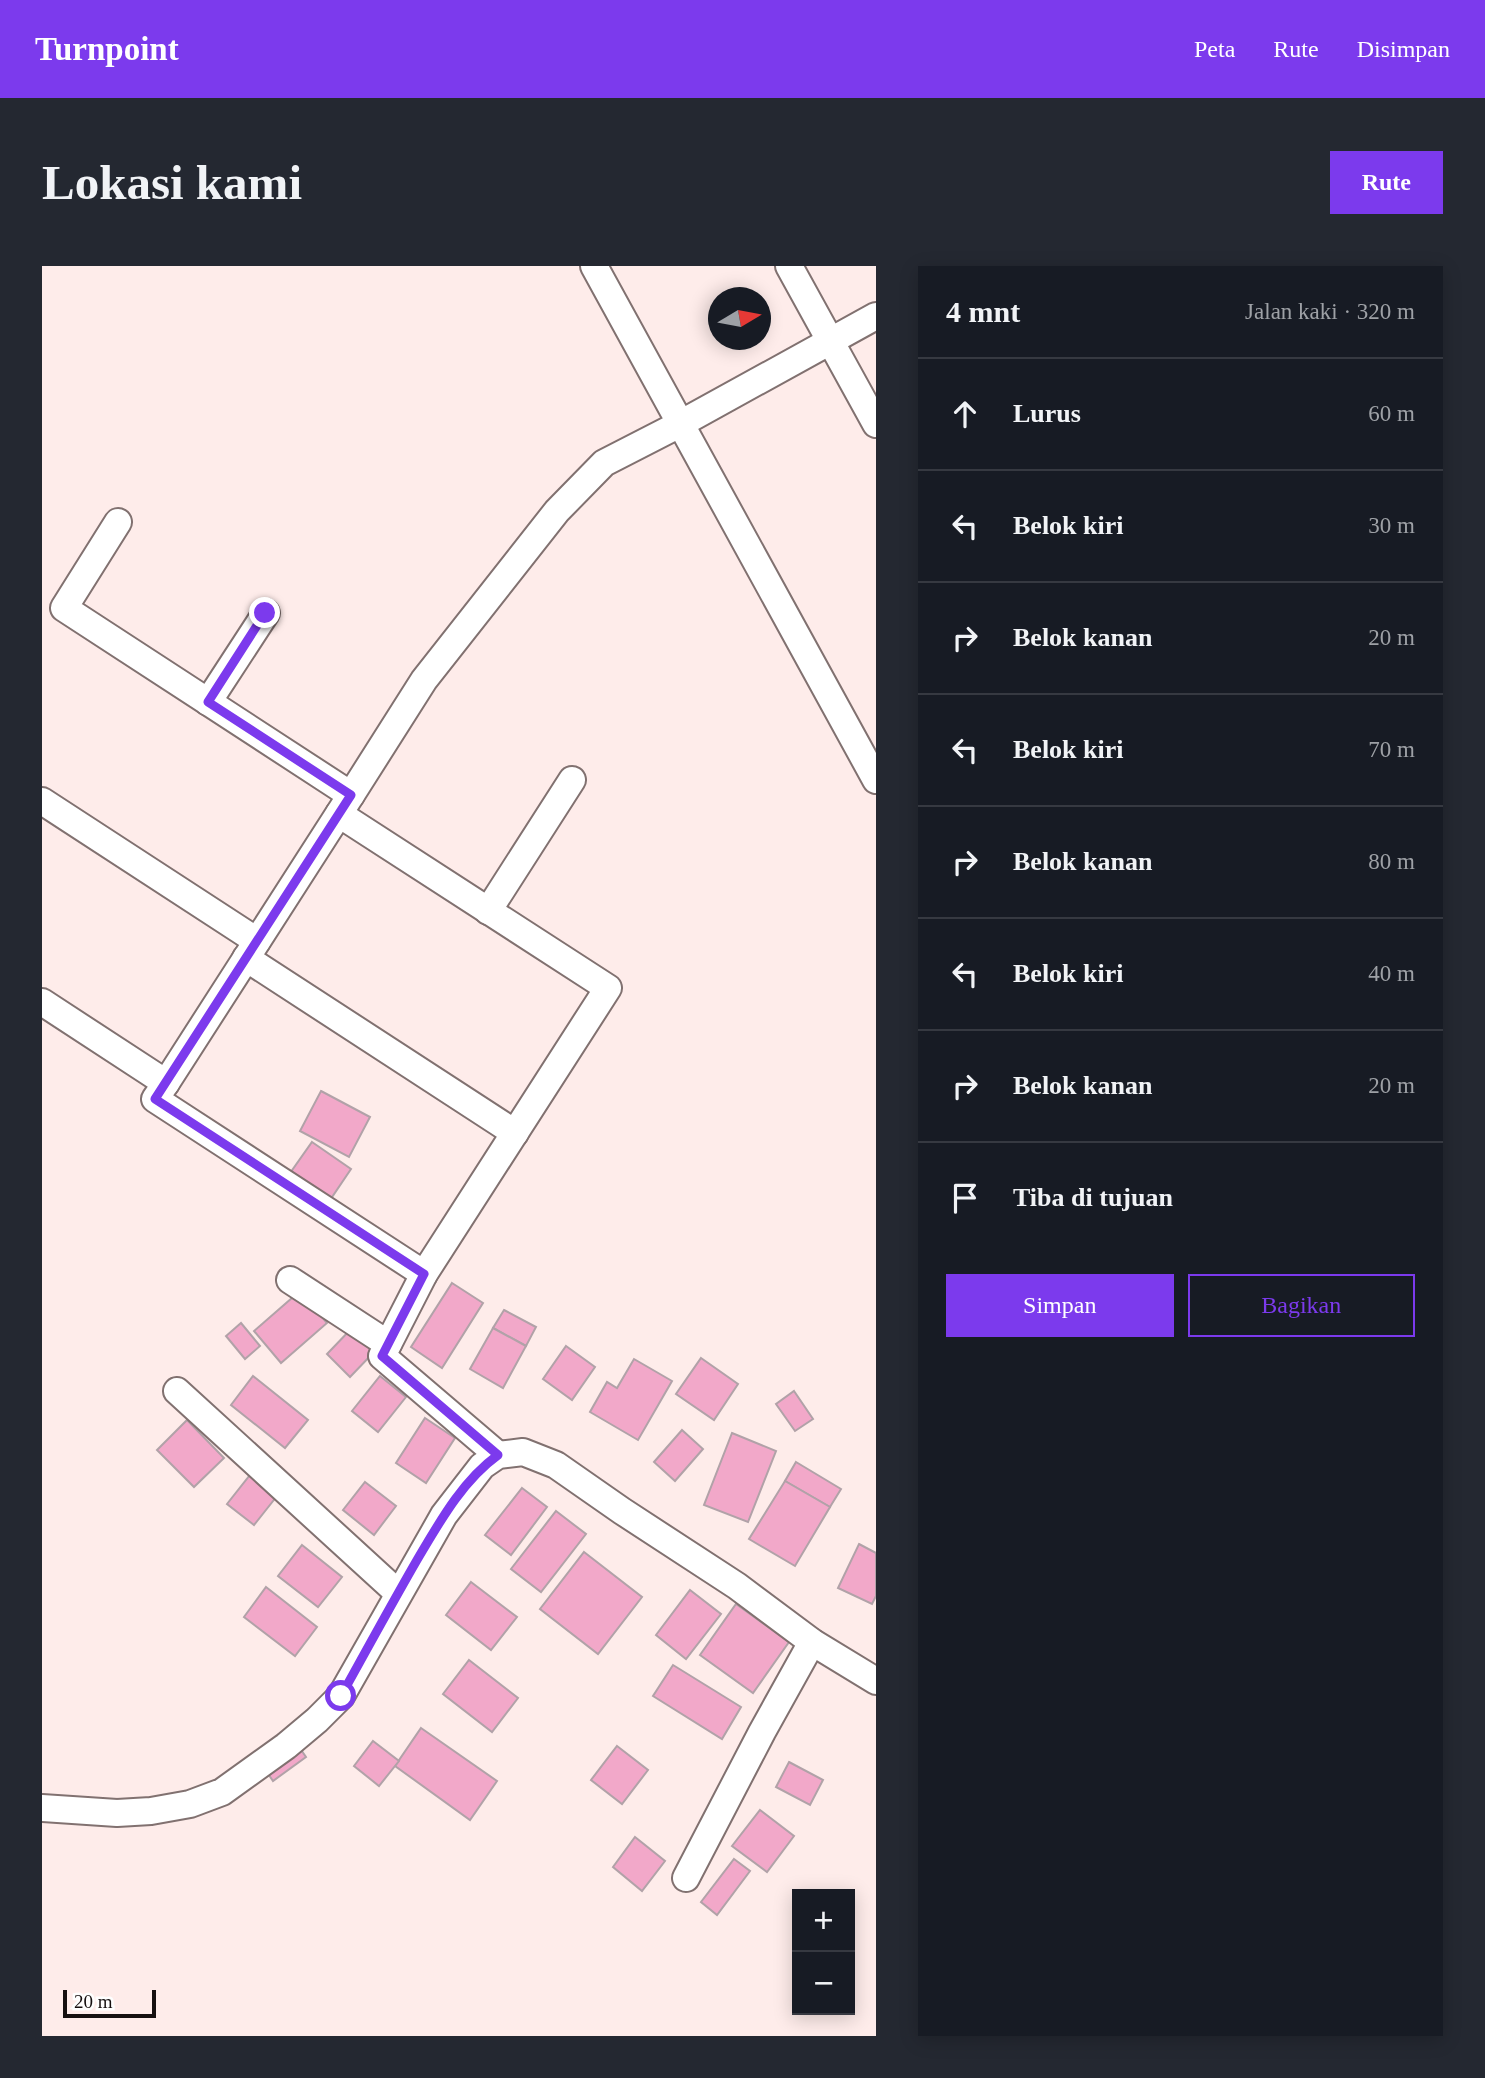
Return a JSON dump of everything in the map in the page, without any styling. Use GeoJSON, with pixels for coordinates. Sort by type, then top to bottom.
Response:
{"type":"FeatureCollection","features":[{"type":"Feature","properties":{"kind":"street"},"geometry":{"type":"LineString","coordinates":[[594,266],[681,424],[868,747],[876,780]]}},
{"type":"Feature","properties":{"kind":"street"},"geometry":{"type":"LineString","coordinates":[[789,266],[876,425]]}},
{"type":"Feature","properties":{"kind":"street"},"geometry":{"type":"LineString","coordinates":[[424,1274],[155,1099],[425,680],[557,511],[604,463],[681,424],[876,316]]}},
{"type":"Feature","properties":{"kind":"street"},"geometry":{"type":"LineString","coordinates":[[118,522],[64,608],[208,702],[488,911],[607,988],[424,1274],[382,1356],[498,1455]]}},
{"type":"Feature","properties":{"kind":"street"},"geometry":{"type":"LineString","coordinates":[[208,702],[265,613]]}},
{"type":"Feature","properties":{"kind":"street"},"geometry":{"type":"LineString","coordinates":[[488,911],[572,780]]}},
{"type":"Feature","properties":{"kind":"street"},"geometry":{"type":"LineString","coordinates":[[42,801],[515,1133]]}},
{"type":"Feature","properties":{"kind":"street"},"geometry":{"type":"LineString","coordinates":[[42,1002],[166,1083]]}},
{"type":"Feature","properties":{"kind":"street"},"geometry":{"type":"LineString","coordinates":[[290,1280],[388,1344]]}},
{"type":"Feature","properties":{"kind":"street"},"geometry":{"type":"LineString","coordinates":[[177,1391],[398,1593]]}},
{"type":"Feature","properties":{"kind":"street"},"geometry":{"type":"LineString","coordinates":[[42,1808],[117,1813],[151,1811],[190,1804],[222,1792],[286,1746],[341,1696],[444,1515],[482,1466],[498,1455],[523,1452],[556,1465],[737,1586],[812,1642],[876,1681]]}},
{"type":"Feature","properties":{"kind":"street"},"geometry":{"type":"LineString","coordinates":[[687,1878],[812,1642]]}},
{"type":"Feature","properties":{"kind":"building"},"geometry":{"type":"Polygon","coordinates":[[[321,1091],[370,1117],[349,1157],[300,1131],[321,1091]]]}},
{"type":"Feature","properties":{"kind":"building"},"geometry":{"type":"Polygon","coordinates":[[[312,1142],[351,1169],[328,1203],[288,1176],[312,1142]]]}},
{"type":"Feature","properties":{"kind":"building"},"geometry":{"type":"Polygon","coordinates":[[[452,1283],[483,1303],[442,1368],[411,1347],[452,1283]]]}},
{"type":"Feature","properties":{"kind":"building"},"geometry":{"type":"Polygon","coordinates":[[[300,1291],[327,1323],[281,1363],[254,1331],[300,1291]]]}},
{"type":"Feature","properties":{"kind":"building"},"geometry":{"type":"Polygon","coordinates":[[[504,1310],[536,1327],[526,1346],[493,1328],[504,1310]]]}},
{"type":"Feature","properties":{"kind":"building"},"geometry":{"type":"Polygon","coordinates":[[[241,1323],[260,1346],[245,1359],[226,1336],[241,1323]]]}},
{"type":"Feature","properties":{"kind":"building"},"geometry":{"type":"Polygon","coordinates":[[[352,1328],[375,1351],[350,1377],[327,1354],[352,1328]]]}},
{"type":"Feature","properties":{"kind":"building"},"geometry":{"type":"Polygon","coordinates":[[[493,1328],[526,1346],[503,1388],[470,1369],[493,1328]]]}},
{"type":"Feature","properties":{"kind":"building"},"geometry":{"type":"Polygon","coordinates":[[[566,1346],[595,1367],[572,1400],[543,1379],[566,1346]]]}},
{"type":"Feature","properties":{"kind":"building"},"geometry":{"type":"Polygon","coordinates":[[[701,1358],[738,1384],[714,1420],[676,1394],[701,1358]]]}},
{"type":"Feature","properties":{"kind":"building"},"geometry":{"type":"Polygon","coordinates":[[[634,1359],[672,1381],[638,1440],[590,1412],[607,1382],[617,1388],[634,1359]]]}},
{"type":"Feature","properties":{"kind":"building"},"geometry":{"type":"Polygon","coordinates":[[[253,1376],[308,1420],[285,1448],[231,1405],[253,1376]]]}},
{"type":"Feature","properties":{"kind":"building"},"geometry":{"type":"Polygon","coordinates":[[[380,1376],[406,1397],[378,1432],[352,1411],[380,1376]]]}},
{"type":"Feature","properties":{"kind":"building"},"geometry":{"type":"Polygon","coordinates":[[[794,1391],[813,1419],[795,1431],[776,1404],[794,1391]]]}},
{"type":"Feature","properties":{"kind":"building"},"geometry":{"type":"Polygon","coordinates":[[[425,1418],[455,1438],[426,1483],[396,1463],[425,1418]]]}},
{"type":"Feature","properties":{"kind":"building"},"geometry":{"type":"Polygon","coordinates":[[[187,1420],[224,1458],[194,1487],[157,1450],[187,1420]]]}},
{"type":"Feature","properties":{"kind":"building"},"geometry":{"type":"Polygon","coordinates":[[[682,1430],[703,1449],[675,1481],[654,1462],[682,1430]]]}},
{"type":"Feature","properties":{"kind":"building"},"geometry":{"type":"Polygon","coordinates":[[[732,1433],[776,1451],[748,1522],[704,1505],[732,1433]]]}},
{"type":"Feature","properties":{"kind":"building"},"geometry":{"type":"Polygon","coordinates":[[[796,1462],[841,1489],[830,1507],[785,1481],[796,1462]]]}},
{"type":"Feature","properties":{"kind":"building"},"geometry":{"type":"Polygon","coordinates":[[[250,1475],[277,1496],[254,1525],[227,1504],[250,1475]]]}},
{"type":"Feature","properties":{"kind":"building"},"geometry":{"type":"Polygon","coordinates":[[[785,1481],[830,1507],[795,1566],[749,1539],[785,1481]]]}},
{"type":"Feature","properties":{"kind":"building"},"geometry":{"type":"Polygon","coordinates":[[[365,1482],[396,1506],[374,1535],[343,1510],[365,1482]]]}},
{"type":"Feature","properties":{"kind":"building"},"geometry":{"type":"Polygon","coordinates":[[[522,1488],[547,1507],[511,1555],[485,1535],[522,1488]]]}},
{"type":"Feature","properties":{"kind":"building"},"geometry":{"type":"Polygon","coordinates":[[[556,1511],[586,1534],[541,1592],[511,1569],[556,1511]]]}},
{"type":"Feature","properties":{"kind":"building"},"geometry":{"type":"Polygon","coordinates":[[[859,1544],[876,1553],[876,1596],[872,1604],[838,1588],[859,1544]]]}},
{"type":"Feature","properties":{"kind":"building"},"geometry":{"type":"Polygon","coordinates":[[[302,1545],[342,1577],[318,1607],[278,1576],[302,1545]]]}},
{"type":"Feature","properties":{"kind":"building"},"geometry":{"type":"Polygon","coordinates":[[[584,1552],[642,1597],[598,1654],[540,1609],[584,1552]]]}},
{"type":"Feature","properties":{"kind":"building"},"geometry":{"type":"Polygon","coordinates":[[[471,1582],[517,1617],[491,1650],[446,1615],[471,1582]]]}},
{"type":"Feature","properties":{"kind":"building"},"geometry":{"type":"Polygon","coordinates":[[[266,1587],[317,1627],[295,1656],[244,1617],[266,1587]]]}},
{"type":"Feature","properties":{"kind":"building"},"geometry":{"type":"Polygon","coordinates":[[[690,1590],[721,1614],[686,1659],[656,1635],[690,1590]]]}},
{"type":"Feature","properties":{"kind":"building"},"geometry":{"type":"Polygon","coordinates":[[[736,1604],[789,1642],[753,1693],[700,1655],[736,1604]]]}},
{"type":"Feature","properties":{"kind":"building"},"geometry":{"type":"Polygon","coordinates":[[[469,1660],[518,1698],[492,1732],[443,1694],[469,1660]]]}},
{"type":"Feature","properties":{"kind":"building"},"geometry":{"type":"Polygon","coordinates":[[[673,1665],[741,1707],[722,1739],[653,1696],[673,1665]]]}},
{"type":"Feature","properties":{"kind":"building"},"geometry":{"type":"Polygon","coordinates":[[[421,1728],[497,1781],[470,1820],[395,1766],[421,1728]]]}},
{"type":"Feature","properties":{"kind":"building"},"geometry":{"type":"Polygon","coordinates":[[[295,1741],[306,1757],[273,1781],[262,1765],[295,1741]]]}},
{"type":"Feature","properties":{"kind":"building"},"geometry":{"type":"Polygon","coordinates":[[[373,1741],[399,1761],[379,1786],[354,1766],[373,1741]]]}},
{"type":"Feature","properties":{"kind":"building"},"geometry":{"type":"Polygon","coordinates":[[[617,1746],[648,1770],[622,1804],[591,1780],[617,1746]]]}},
{"type":"Feature","properties":{"kind":"building"},"geometry":{"type":"Polygon","coordinates":[[[789,1762],[823,1780],[810,1805],[776,1787],[789,1762]]]}},
{"type":"Feature","properties":{"kind":"building"},"geometry":{"type":"Polygon","coordinates":[[[760,1810],[794,1836],[767,1872],[732,1846],[760,1810]]]}},
{"type":"Feature","properties":{"kind":"building"},"geometry":{"type":"Polygon","coordinates":[[[635,1837],[665,1861],[642,1891],[613,1867],[635,1837]]]}},
{"type":"Feature","properties":{"kind":"building"},"geometry":{"type":"Polygon","coordinates":[[[734,1859],[750,1871],[717,1915],[701,1902],[734,1859]]]}},
{"type":"Feature","properties":{"kind":"route"},"geometry":{"type":"LineString","coordinates":[[265,613],[208,702],[351,795],[155,1099],[424,1274],[382,1356],[498,1455],[482,1466],[444,1515],[341,1696]]}}]}
